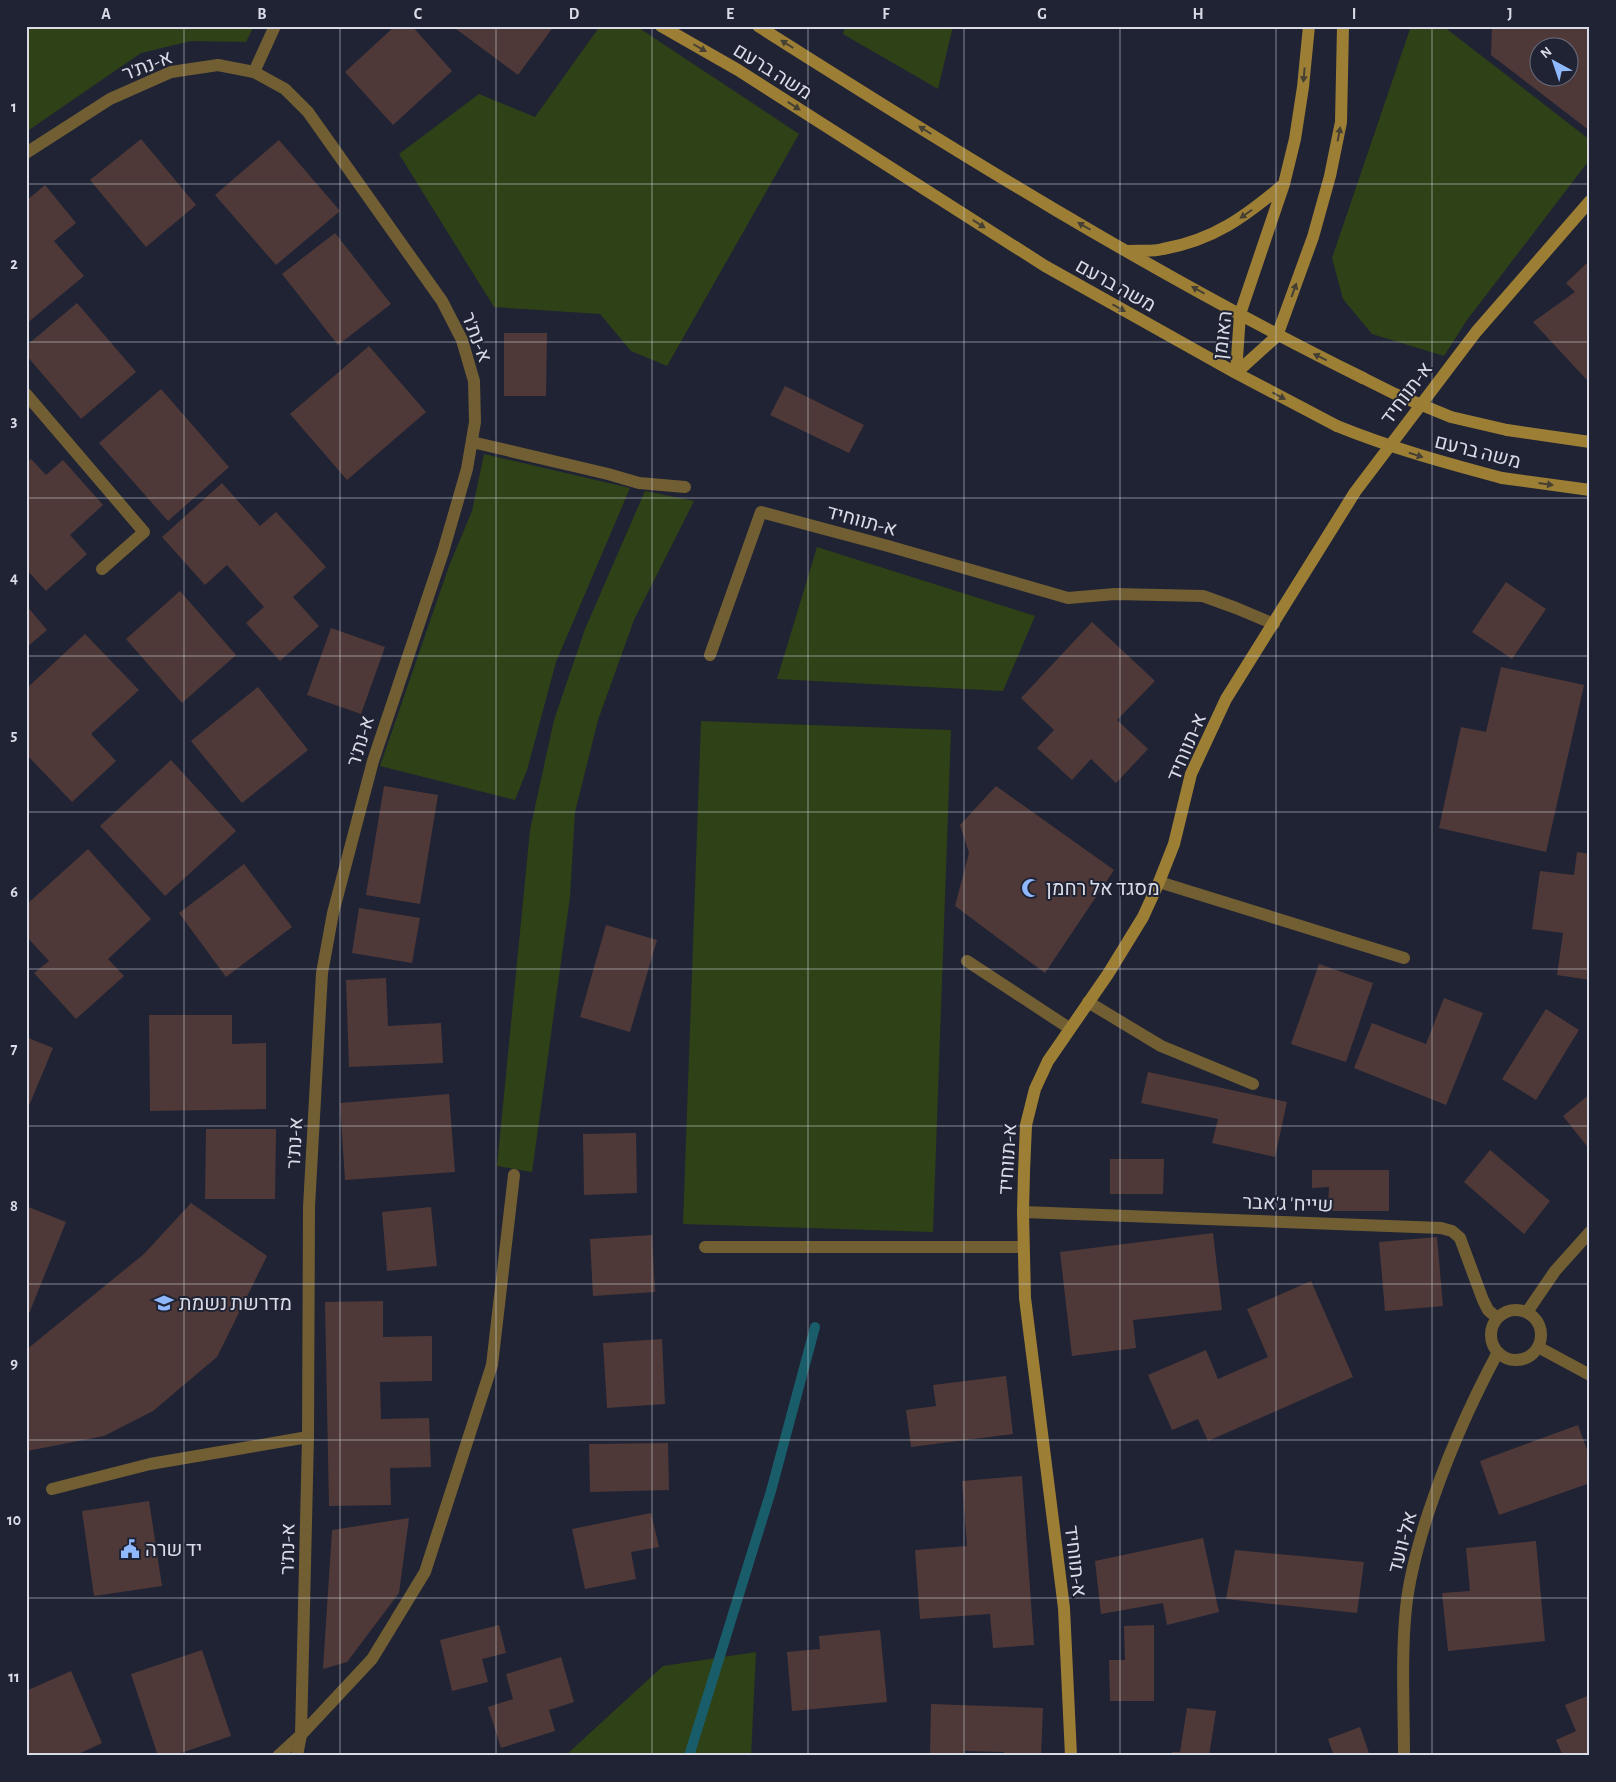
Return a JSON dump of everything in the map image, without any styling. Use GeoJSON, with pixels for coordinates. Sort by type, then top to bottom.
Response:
{"type":"FeatureCollection","features":[{"type":"Feature","properties":{"kind":"street"},"geometry":{"type":"LineString","coordinates":[[254,72],[275,26]]}},
{"type":"Feature","properties":{"kind":"street","name":"משה ברעם"},"geometry":{"type":"LineString","coordinates":[[661,26],[738,70],[1045,266],[1236,373],[1337,426],[1372,441],[1433,460],[1502,478],[1590,490]]}},
{"type":"Feature","properties":{"kind":"street","name":"האומן"},"geometry":{"type":"LineString","coordinates":[[1236,373],[1240,314],[1284,184],[1295,139],[1302,96],[1309,26]]}},
{"type":"Feature","properties":{"kind":"street","name":"האומן"},"geometry":{"type":"LineString","coordinates":[[1236,373],[1277,336],[1312,237],[1330,176],[1341,122],[1343,26]]}},
{"type":"Feature","properties":{"kind":"street","name":"משה ברעם"},"geometry":{"type":"LineString","coordinates":[[758,27],[967,156],[1127,251],[1277,336],[1395,394],[1451,417],[1507,430],[1590,442]]}},
{"type":"Feature","properties":{"kind":"street","name":"א-נת'ר"},"geometry":{"type":"LineString","coordinates":[[26,153],[110,99],[171,72],[218,65],[254,72],[285,89],[308,112],[442,301],[462,340],[474,381],[475,422],[467,469],[444,552],[373,761],[333,913],[322,973],[309,1207],[308,1437],[301,1735],[297,1756]]}},
{"type":"Feature","properties":{"kind":"street"},"geometry":{"type":"LineString","coordinates":[[1127,251],[1161,250],[1202,238],[1246,215],[1284,184]]}},
{"type":"Feature","properties":{"kind":"street","name":"א-תווחיד"},"geometry":{"type":"LineString","coordinates":[[1071,1756],[1064,1608],[1025,1298],[1023,1212],[1026,1125],[1035,1089],[1048,1061],[1108,974],[1143,917],[1174,844],[1191,774],[1226,699],[1355,492],[1476,332],[1590,201]]}},
{"type":"Feature","properties":{"kind":"street"},"geometry":{"type":"LineString","coordinates":[[26,394],[144,532],[102,569]]}},
{"type":"Feature","properties":{"kind":"street"},"geometry":{"type":"LineString","coordinates":[[472,442],[608,474],[638,483],[685,487]]}},
{"type":"Feature","properties":{"kind":"street","name":"א-תווחיד"},"geometry":{"type":"LineString","coordinates":[[710,655],[761,512],[888,546],[1068,598],[1114,594],[1203,596],[1274,624]]}},
{"type":"Feature","properties":{"kind":"street"},"geometry":{"type":"LineString","coordinates":[[1159,882],[1404,958]]}},
{"type":"Feature","properties":{"kind":"street"},"geometry":{"type":"LineString","coordinates":[[967,961],[1070,1028]]}},
{"type":"Feature","properties":{"kind":"street"},"geometry":{"type":"LineString","coordinates":[[1088,1002],[1161,1046],[1253,1084]]}},
{"type":"Feature","properties":{"kind":"street"},"geometry":{"type":"LineString","coordinates":[[278,1756],[301,1735],[372,1659],[425,1572],[492,1365],[514,1175]]}},
{"type":"Feature","properties":{"kind":"street","name":"שייח' ג'אבר"},"geometry":{"type":"LineString","coordinates":[[1023,1212],[1441,1228],[1452,1231],[1460,1238],[1483,1300],[1488,1310],[1497,1318]]}},
{"type":"Feature","properties":{"kind":"street"},"geometry":{"type":"LineString","coordinates":[[1527,1312],[1555,1271],[1590,1232]]}},
{"type":"Feature","properties":{"kind":"street"},"geometry":{"type":"LineString","coordinates":[[705,1247],[1023,1247]]}},
{"type":"Feature","properties":{"kind":"street"},"geometry":{"type":"LineString","coordinates":[[1512,1310],[1527,1312],[1539,1324],[1541,1340],[1533,1354],[1518,1361],[1510,1360],[1498,1352],[1491,1343],[1490,1334],[1492,1326],[1497,1318],[1504,1313],[1512,1310]]}},
{"type":"Feature","properties":{"kind":"street"},"geometry":{"type":"LineString","coordinates":[[1538,1348],[1590,1375]]}},
{"type":"Feature","properties":{"kind":"street","name":"אל-וועד"},"geometry":{"type":"LineString","coordinates":[[1404,1756],[1403,1661],[1406,1607],[1414,1559],[1439,1480],[1472,1401],[1498,1352]]}},
{"type":"Feature","properties":{"kind":"street"},"geometry":{"type":"LineString","coordinates":[[52,1489],[150,1464],[308,1437]]}},
{"type":"Feature","properties":{"kind":"green space"},"geometry":{"type":"Polygon","coordinates":[[[29,26],[254,26],[246,42],[191,41],[141,53],[26,132],[26,29],[29,26]]]}},
{"type":"Feature","properties":{"kind":"green space"},"geometry":{"type":"Polygon","coordinates":[[[600,26],[636,26],[799,134],[667,366],[631,351],[600,314],[494,307],[399,154],[479,94],[535,117],[600,26]]]}},
{"type":"Feature","properties":{"kind":"green space"},"geometry":{"type":"Polygon","coordinates":[[[845,26],[953,26],[938,89],[843,34],[845,26]]]}},
{"type":"Feature","properties":{"kind":"green space"},"geometry":{"type":"Polygon","coordinates":[[[1411,26],[1443,26],[1590,140],[1590,159],[1467,320],[1444,356],[1372,334],[1343,299],[1332,258],[1411,26]]]}},
{"type":"Feature","properties":{"kind":"green space"},"geometry":{"type":"Polygon","coordinates":[[[484,454],[630,488],[556,662],[527,770],[515,800],[380,766],[449,566],[472,511],[484,454]]]}},
{"type":"Feature","properties":{"kind":"green space"},"geometry":{"type":"Polygon","coordinates":[[[645,491],[694,501],[634,620],[598,720],[575,812],[570,897],[532,1172],[497,1166],[530,830],[554,720],[585,629],[645,491]]]}},
{"type":"Feature","properties":{"kind":"green space"},"geometry":{"type":"Polygon","coordinates":[[[817,547],[1035,616],[1003,691],[777,679],[817,547]]]}},
{"type":"Feature","properties":{"kind":"green space"},"geometry":{"type":"Polygon","coordinates":[[[701,721],[951,730],[933,1232],[683,1224],[701,721]]]}},
{"type":"Feature","properties":{"kind":"green space"},"geometry":{"type":"Polygon","coordinates":[[[756,1652],[751,1756],[565,1756],[663,1666],[756,1652]]]}},
{"type":"Feature","properties":{"kind":"building"},"geometry":{"type":"Polygon","coordinates":[[[395,26],[412,26],[452,71],[393,125],[345,72],[395,26]]]}},
{"type":"Feature","properties":{"kind":"building"},"geometry":{"type":"Polygon","coordinates":[[[452,26],[554,26],[518,75],[452,26]]]}},
{"type":"Feature","properties":{"kind":"building"},"geometry":{"type":"Polygon","coordinates":[[[1492,26],[1590,26],[1590,131],[1534,88],[1578,88],[1578,38],[1528,38],[1528,83],[1491,55],[1492,26]]]}},
{"type":"Feature","properties":{"kind":"building"},"geometry":{"type":"Polygon","coordinates":[[[141,139],[196,205],[146,247],[90,180],[141,139]]]}},
{"type":"Feature","properties":{"kind":"building"},"geometry":{"type":"Polygon","coordinates":[[[279,140],[340,211],[276,265],[215,195],[279,140]]]}},
{"type":"Feature","properties":{"kind":"building"},"geometry":{"type":"Polygon","coordinates":[[[45,185],[76,223],[54,241],[84,276],[26,324],[26,201],[45,185]]]}},
{"type":"Feature","properties":{"kind":"building"},"geometry":{"type":"Polygon","coordinates":[[[335,233],[391,304],[338,345],[282,274],[335,233]]]}},
{"type":"Feature","properties":{"kind":"building"},"geometry":{"type":"Polygon","coordinates":[[[1590,260],[1590,381],[1533,322],[1575,292],[1566,283],[1590,260]]]}},
{"type":"Feature","properties":{"kind":"building"},"geometry":{"type":"Polygon","coordinates":[[[77,303],[136,372],[81,419],[26,355],[26,346],[77,303]]]}},
{"type":"Feature","properties":{"kind":"building"},"geometry":{"type":"Polygon","coordinates":[[[504,333],[547,333],[546,396],[504,396],[504,333]]]}},
{"type":"Feature","properties":{"kind":"building"},"geometry":{"type":"Polygon","coordinates":[[[369,346],[426,412],[347,480],[290,414],[369,346]]]}},
{"type":"Feature","properties":{"kind":"building"},"geometry":{"type":"Polygon","coordinates":[[[785,386],[864,425],[849,453],[770,415],[785,386]]]}},
{"type":"Feature","properties":{"kind":"building"},"geometry":{"type":"Polygon","coordinates":[[[161,389],[229,467],[168,521],[99,443],[161,389]]]}},
{"type":"Feature","properties":{"kind":"building"},"geometry":{"type":"Polygon","coordinates":[[[31,459],[46,475],[63,460],[103,505],[70,535],[87,554],[46,591],[26,569],[26,463],[31,459]]]}},
{"type":"Feature","properties":{"kind":"building"},"geometry":{"type":"Polygon","coordinates":[[[222,483],[260,526],[276,512],[326,567],[293,597],[319,626],[280,661],[246,623],[264,607],[227,565],[205,585],[162,537],[222,483]]]}},
{"type":"Feature","properties":{"kind":"building"},"geometry":{"type":"Polygon","coordinates":[[[1506,582],[1546,609],[1512,659],[1472,632],[1506,582]]]}},
{"type":"Feature","properties":{"kind":"building"},"geometry":{"type":"Polygon","coordinates":[[[180,591],[236,655],[182,703],[126,639],[180,591]]]}},
{"type":"Feature","properties":{"kind":"building"},"geometry":{"type":"Polygon","coordinates":[[[26,605],[47,630],[26,648],[26,605]]]}},
{"type":"Feature","properties":{"kind":"building"},"geometry":{"type":"Polygon","coordinates":[[[1092,622],[1155,681],[1117,720],[1148,749],[1116,783],[1091,759],[1072,780],[1037,748],[1054,730],[1021,698],[1092,622]]]}},
{"type":"Feature","properties":{"kind":"building"},"geometry":{"type":"Polygon","coordinates":[[[331,628],[385,647],[361,714],[307,695],[331,628]]]}},
{"type":"Feature","properties":{"kind":"building"},"geometry":{"type":"Polygon","coordinates":[[[85,634],[139,690],[91,734],[116,761],[72,802],[26,754],[26,689],[85,634]]]}},
{"type":"Feature","properties":{"kind":"building"},"geometry":{"type":"Polygon","coordinates":[[[1501,667],[1584,685],[1546,852],[1439,828],[1461,727],[1486,732],[1501,667]]]}},
{"type":"Feature","properties":{"kind":"building"},"geometry":{"type":"Polygon","coordinates":[[[258,687],[308,750],[242,803],[191,741],[258,687]]]}},
{"type":"Feature","properties":{"kind":"building"},"geometry":{"type":"Polygon","coordinates":[[[171,760],[236,831],[165,896],[100,826],[171,760]]]}},
{"type":"Feature","properties":{"kind":"building"},"geometry":{"type":"Polygon","coordinates":[[[384,786],[438,795],[420,904],[366,895],[384,786]]]}},
{"type":"Feature","properties":{"kind":"building","name":"מסגד אל רחמן"},"geometry":{"type":"Polygon","coordinates":[[[996,786],[1114,870],[1045,973],[955,906],[969,853],[960,825],[996,786]]]}},
{"type":"Feature","properties":{"kind":"building"},"geometry":{"type":"Polygon","coordinates":[[[88,849],[151,919],[108,959],[124,976],[76,1019],[34,973],[49,961],[26,936],[26,905],[88,849]]]}},
{"type":"Feature","properties":{"kind":"building"},"geometry":{"type":"Polygon","coordinates":[[[1577,852],[1590,854],[1590,980],[1557,975],[1563,933],[1532,929],[1540,871],[1574,875],[1577,852]]]}},
{"type":"Feature","properties":{"kind":"building"},"geometry":{"type":"Polygon","coordinates":[[[244,864],[292,927],[226,977],[179,913],[244,864]]]}},
{"type":"Feature","properties":{"kind":"building"},"geometry":{"type":"Polygon","coordinates":[[[359,908],[420,918],[412,963],[352,953],[359,908]]]}},
{"type":"Feature","properties":{"kind":"building"},"geometry":{"type":"Polygon","coordinates":[[[606,925],[657,940],[630,1032],[580,1017],[606,925]]]}},
{"type":"Feature","properties":{"kind":"building"},"geometry":{"type":"Polygon","coordinates":[[[1319,964],[1373,983],[1346,1062],[1291,1044],[1319,964]]]}},
{"type":"Feature","properties":{"kind":"building"},"geometry":{"type":"Polygon","coordinates":[[[386,978],[388,1026],[441,1023],[443,1063],[349,1067],[346,980],[386,978]]]}},
{"type":"Feature","properties":{"kind":"building"},"geometry":{"type":"Polygon","coordinates":[[[1444,998],[1483,1013],[1446,1105],[1354,1068],[1372,1023],[1426,1044],[1444,998]]]}},
{"type":"Feature","properties":{"kind":"building"},"geometry":{"type":"Polygon","coordinates":[[[1546,1009],[1579,1030],[1536,1100],[1502,1079],[1546,1009]]]}},
{"type":"Feature","properties":{"kind":"building"},"geometry":{"type":"Polygon","coordinates":[[[149,1015],[232,1015],[232,1044],[266,1043],[266,1109],[150,1111],[149,1015]]]}},
{"type":"Feature","properties":{"kind":"building"},"geometry":{"type":"Polygon","coordinates":[[[26,1037],[53,1048],[26,1113],[26,1037]]]}},
{"type":"Feature","properties":{"kind":"building"},"geometry":{"type":"Polygon","coordinates":[[[1148,1072],[1287,1102],[1275,1157],[1212,1143],[1218,1119],[1141,1103],[1148,1072]]]}},
{"type":"Feature","properties":{"kind":"building"},"geometry":{"type":"Polygon","coordinates":[[[449,1094],[455,1172],[345,1180],[340,1103],[449,1094]]]}},
{"type":"Feature","properties":{"kind":"building"},"geometry":{"type":"Polygon","coordinates":[[[1590,1094],[1590,1150],[1563,1116],[1590,1094]]]}},
{"type":"Feature","properties":{"kind":"building"},"geometry":{"type":"Polygon","coordinates":[[[206,1129],[276,1129],[275,1199],[205,1199],[206,1129]]]}},
{"type":"Feature","properties":{"kind":"building"},"geometry":{"type":"Polygon","coordinates":[[[636,1133],[637,1193],[584,1195],[583,1134],[636,1133]]]}},
{"type":"Feature","properties":{"kind":"building"},"geometry":{"type":"Polygon","coordinates":[[[1490,1150],[1550,1201],[1524,1234],[1464,1182],[1490,1150]]]}},
{"type":"Feature","properties":{"kind":"building"},"geometry":{"type":"Polygon","coordinates":[[[1110,1159],[1164,1159],[1163,1194],[1110,1194],[1110,1159]]]}},
{"type":"Feature","properties":{"kind":"building"},"geometry":{"type":"Polygon","coordinates":[[[1312,1170],[1389,1170],[1389,1211],[1328,1211],[1329,1187],[1312,1188],[1312,1170]]]}},
{"type":"Feature","properties":{"kind":"building","name":"מדרשת נשמת"},"geometry":{"type":"Polygon","coordinates":[[[191,1203],[267,1256],[217,1357],[153,1411],[104,1436],[27,1451],[26,1350],[144,1254],[191,1203]]]}},
{"type":"Feature","properties":{"kind":"building"},"geometry":{"type":"Polygon","coordinates":[[[26,1206],[66,1222],[26,1321],[26,1206]]]}},
{"type":"Feature","properties":{"kind":"building"},"geometry":{"type":"Polygon","coordinates":[[[431,1207],[437,1266],[387,1271],[382,1212],[431,1207]]]}},
{"type":"Feature","properties":{"kind":"building"},"geometry":{"type":"Polygon","coordinates":[[[1213,1233],[1222,1310],[1133,1320],[1136,1348],[1072,1356],[1060,1252],[1213,1233]]]}},
{"type":"Feature","properties":{"kind":"building"},"geometry":{"type":"Polygon","coordinates":[[[652,1235],[655,1292],[593,1296],[590,1239],[652,1235]]]}},
{"type":"Feature","properties":{"kind":"building"},"geometry":{"type":"Polygon","coordinates":[[[1437,1237],[1443,1306],[1385,1311],[1379,1242],[1437,1237]]]}},
{"type":"Feature","properties":{"kind":"building"},"geometry":{"type":"Polygon","coordinates":[[[1311,1281],[1353,1377],[1208,1441],[1198,1419],[1172,1430],[1148,1375],[1206,1350],[1218,1379],[1268,1357],[1247,1309],[1311,1281]]]}},
{"type":"Feature","properties":{"kind":"building"},"geometry":{"type":"Polygon","coordinates":[[[383,1301],[383,1337],[432,1336],[432,1381],[380,1382],[381,1419],[429,1418],[431,1467],[390,1468],[391,1505],[329,1506],[325,1302],[383,1301]]]}},
{"type":"Feature","properties":{"kind":"building"},"geometry":{"type":"Polygon","coordinates":[[[662,1339],[665,1404],[607,1408],[603,1343],[662,1339]]]}},
{"type":"Feature","properties":{"kind":"building"},"geometry":{"type":"Polygon","coordinates":[[[1006,1376],[1013,1434],[911,1447],[906,1410],[936,1406],[933,1385],[1006,1376]]]}},
{"type":"Feature","properties":{"kind":"building"},"geometry":{"type":"Polygon","coordinates":[[[1578,1425],[1590,1458],[1590,1483],[1499,1515],[1480,1461],[1578,1425]]]}},
{"type":"Feature","properties":{"kind":"building"},"geometry":{"type":"Polygon","coordinates":[[[668,1443],[669,1490],[590,1492],[589,1444],[668,1443]]]}},
{"type":"Feature","properties":{"kind":"building"},"geometry":{"type":"Polygon","coordinates":[[[1022,1476],[1034,1645],[993,1648],[990,1614],[920,1619],[915,1550],[967,1546],[962,1481],[1022,1476]]]}},
{"type":"Feature","properties":{"kind":"building"},"geometry":{"type":"Polygon","coordinates":[[[149,1501],[162,1586],[94,1596],[82,1511],[149,1501]]]}},
{"type":"Feature","properties":{"kind":"building"},"geometry":{"type":"Polygon","coordinates":[[[651,1513],[659,1547],[631,1552],[636,1579],[585,1589],[572,1529],[651,1513]]]}},
{"type":"Feature","properties":{"kind":"building"},"geometry":{"type":"Polygon","coordinates":[[[409,1518],[399,1593],[347,1662],[323,1669],[332,1530],[409,1518]]]}},
{"type":"Feature","properties":{"kind":"building"},"geometry":{"type":"Polygon","coordinates":[[[1203,1538],[1219,1612],[1167,1625],[1163,1603],[1101,1614],[1095,1561],[1203,1538]]]}},
{"type":"Feature","properties":{"kind":"building"},"geometry":{"type":"Polygon","coordinates":[[[1536,1541],[1545,1641],[1448,1651],[1442,1593],[1470,1591],[1466,1548],[1536,1541]]]}},
{"type":"Feature","properties":{"kind":"building"},"geometry":{"type":"Polygon","coordinates":[[[1235,1550],[1364,1562],[1357,1613],[1226,1599],[1235,1550]]]}},
{"type":"Feature","properties":{"kind":"building"},"geometry":{"type":"Polygon","coordinates":[[[499,1625],[506,1653],[482,1659],[488,1682],[452,1691],[440,1640],[499,1625]]]}},
{"type":"Feature","properties":{"kind":"building"},"geometry":{"type":"Polygon","coordinates":[[[1154,1625],[1154,1701],[1110,1701],[1109,1660],[1125,1660],[1124,1626],[1154,1625]]]}},
{"type":"Feature","properties":{"kind":"building"},"geometry":{"type":"Polygon","coordinates":[[[880,1630],[887,1702],[792,1711],[787,1652],[820,1649],[819,1636],[880,1630]]]}},
{"type":"Feature","properties":{"kind":"building"},"geometry":{"type":"Polygon","coordinates":[[[202,1650],[231,1736],[172,1756],[158,1756],[131,1674],[202,1650]]]}},
{"type":"Feature","properties":{"kind":"building"},"geometry":{"type":"Polygon","coordinates":[[[561,1657],[574,1702],[549,1710],[555,1731],[501,1748],[488,1707],[513,1699],[506,1674],[561,1657]]]}},
{"type":"Feature","properties":{"kind":"building"},"geometry":{"type":"Polygon","coordinates":[[[71,1671],[102,1743],[74,1756],[26,1756],[26,1691],[71,1671]]]}},
{"type":"Feature","properties":{"kind":"building"},"geometry":{"type":"Polygon","coordinates":[[[1590,1695],[1590,1756],[1563,1756],[1556,1740],[1576,1731],[1565,1705],[1590,1695]]]}},
{"type":"Feature","properties":{"kind":"building"},"geometry":{"type":"Polygon","coordinates":[[[931,1704],[1043,1708],[1041,1756],[1004,1756],[1004,1752],[965,1751],[965,1756],[930,1756],[931,1704]]]}},
{"type":"Feature","properties":{"kind":"building"},"geometry":{"type":"Polygon","coordinates":[[[1187,1708],[1216,1711],[1209,1756],[1171,1756],[1172,1752],[1180,1752],[1187,1708]]]}},
{"type":"Feature","properties":{"kind":"building"},"geometry":{"type":"Polygon","coordinates":[[[1360,1727],[1370,1756],[1334,1756],[1328,1739],[1360,1727]]]}},
{"type":"Feature","properties":{"kind":"waterway"},"geometry":{"type":"LineString","coordinates":[[689,1756],[771,1491],[815,1327]]}},
{"type":"Feature","properties":{"kind":"place","name":"מסגד אל רחמן"},"geometry":{"type":"Point","coordinates":[1031,888]}},
{"type":"Feature","properties":{"kind":"place","name":"מדרשת נשמת"},"geometry":{"type":"Point","coordinates":[164,1303]}},
{"type":"Feature","properties":{"kind":"place","name":"יד שרה"},"geometry":{"type":"Point","coordinates":[130,1549]}}]}
